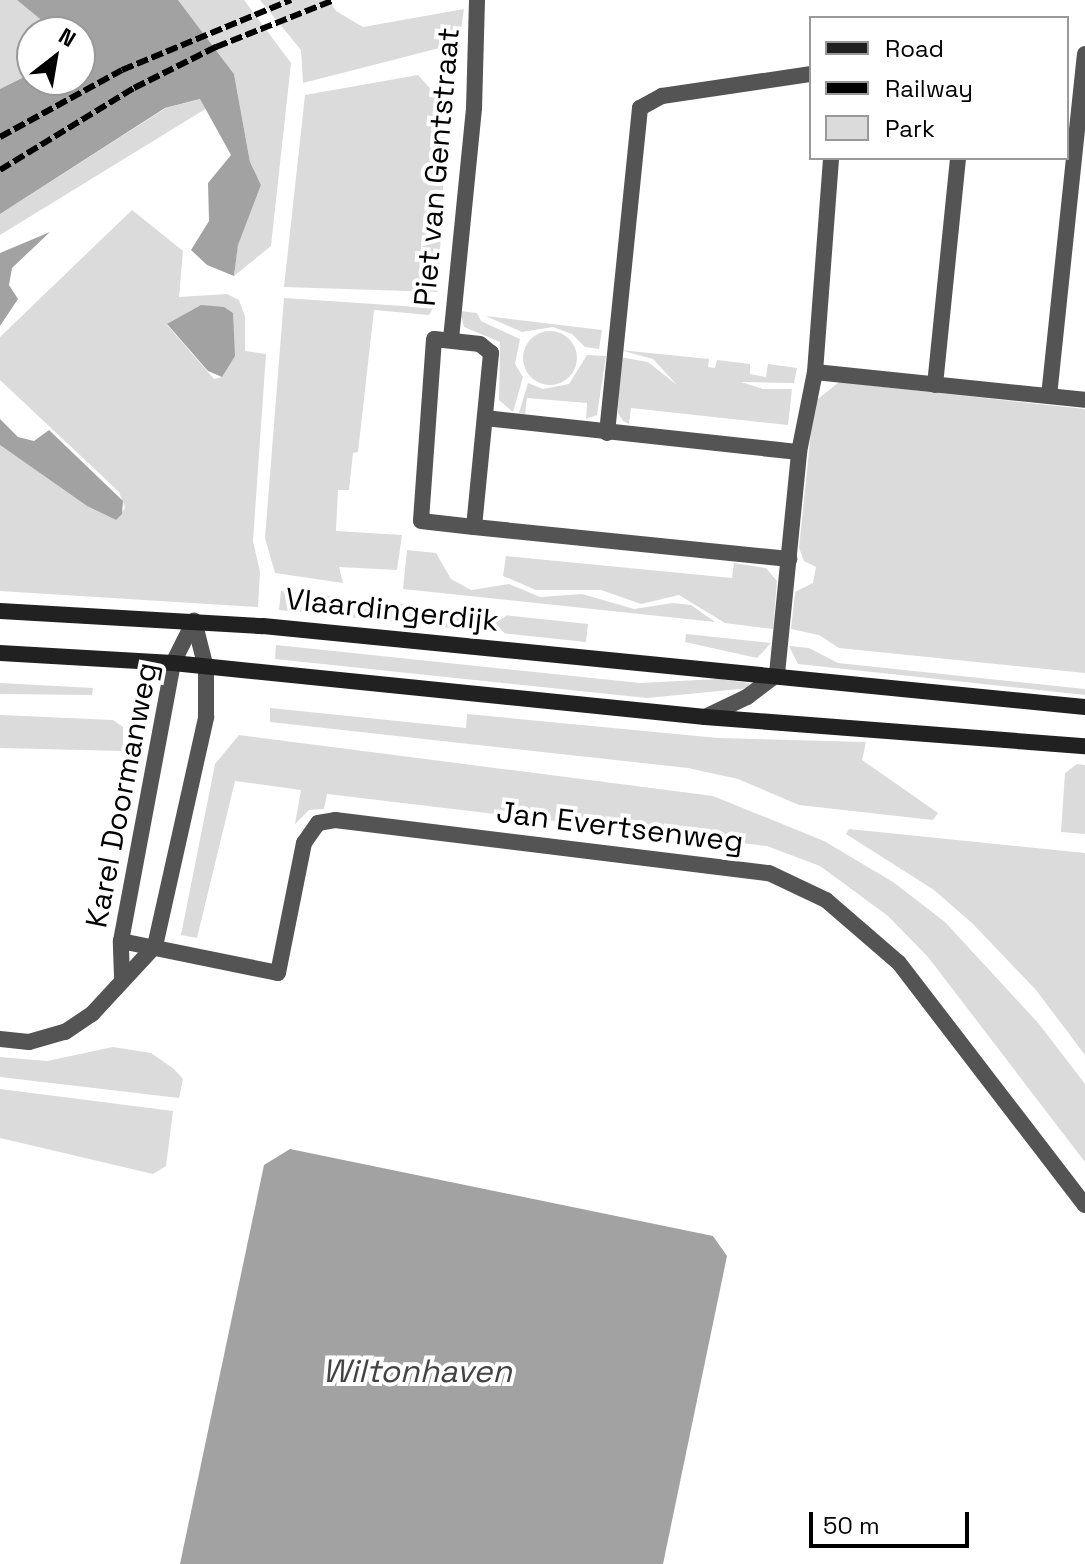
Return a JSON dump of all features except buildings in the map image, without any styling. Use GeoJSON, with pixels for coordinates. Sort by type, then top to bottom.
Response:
{"type":"FeatureCollection","features":[{"type":"Feature","properties":{"kind":"main road","name":"Vlaardingerdijk"},"geometry":{"type":"LineString","coordinates":[[0,611],[194,621],[777,674],[1085,707]]}},
{"type":"Feature","properties":{"kind":"main road"},"geometry":{"type":"LineString","coordinates":[[0,653],[173,663],[705,717],[1085,746]]}},
{"type":"Feature","properties":{"kind":"street","name":"Piet van Gentstraat"},"geometry":{"type":"LineString","coordinates":[[451,339],[474,111],[477,0]]}},
{"type":"Feature","properties":{"kind":"street"},"geometry":{"type":"LineString","coordinates":[[1069,149],[1074,87],[1085,54]]}},
{"type":"Feature","properties":{"kind":"street"},"geometry":{"type":"LineString","coordinates":[[607,433],[640,108],[662,96],[809,74]]}},
{"type":"Feature","properties":{"kind":"street"},"geometry":{"type":"LineString","coordinates":[[705,717],[747,697],[777,674],[799,452],[815,372],[831,160]]}},
{"type":"Feature","properties":{"kind":"street"},"geometry":{"type":"LineString","coordinates":[[935,385],[958,160]]}},
{"type":"Feature","properties":{"kind":"street"},"geometry":{"type":"LineString","coordinates":[[1049,396],[1068,160]]}},
{"type":"Feature","properties":{"kind":"street"},"geometry":{"type":"LineString","coordinates":[[474,527],[491,353],[480,344],[434,339],[421,521],[474,527],[789,559]]}},
{"type":"Feature","properties":{"kind":"street"},"geometry":{"type":"LineString","coordinates":[[815,372],[1085,400]]}},
{"type":"Feature","properties":{"kind":"street"},"geometry":{"type":"LineString","coordinates":[[485,418],[799,452]]}},
{"type":"Feature","properties":{"kind":"street","name":"Karel Doormanweg"},"geometry":{"type":"LineString","coordinates":[[122,977],[121,941],[173,663],[194,621]]}},
{"type":"Feature","properties":{"kind":"street","name":"Karel Doormanweg"},"geometry":{"type":"LineString","coordinates":[[0,1039],[29,1042],[65,1032],[92,1014],[122,977],[155,946],[206,717],[206,668],[194,621]]}},
{"type":"Feature","properties":{"kind":"street","name":"Jan Evertsenweg"},"geometry":{"type":"LineString","coordinates":[[121,941],[278,973],[304,843],[318,823],[335,820],[769,873],[826,900],[899,963],[1085,1205]]}},
{"type":"Feature","properties":{"kind":"green space"},"geometry":{"type":"Polygon","coordinates":[[[0,0],[17,0],[40,16],[16,16],[16,81],[0,89],[0,0]]]}},
{"type":"Feature","properties":{"kind":"green space"},"geometry":{"type":"Polygon","coordinates":[[[178,0],[244,0],[291,63],[271,246],[234,276],[238,244],[261,185],[250,162],[234,74],[178,0]]]}},
{"type":"Feature","properties":{"kind":"green space"},"geometry":{"type":"Polygon","coordinates":[[[260,0],[329,0],[336,11],[363,27],[464,9],[459,43],[303,83],[301,50],[260,0]]]}},
{"type":"Feature","properties":{"kind":"green space"},"geometry":{"type":"Polygon","coordinates":[[[418,75],[447,107],[438,292],[284,287],[305,95],[418,75]]]}},
{"type":"Feature","properties":{"kind":"green space"},"geometry":{"type":"Polygon","coordinates":[[[201,99],[207,108],[0,235],[0,214],[166,108],[201,99]]]}},
{"type":"Feature","properties":{"kind":"green space"},"geometry":{"type":"Polygon","coordinates":[[[132,210],[183,251],[179,297],[227,294],[239,300],[245,317],[245,351],[266,354],[253,541],[260,572],[258,607],[0,591],[0,445],[87,506],[116,520],[125,508],[119,492],[0,380],[0,337],[132,210]],[[201,305],[167,325],[214,379],[222,377],[201,305]]]}},
{"type":"Feature","properties":{"kind":"green space"},"geometry":{"type":"Polygon","coordinates":[[[284,298],[433,308],[429,315],[374,310],[358,452],[353,453],[349,490],[338,490],[336,531],[402,535],[397,570],[339,567],[343,583],[275,573],[265,538],[284,298]]]}},
{"type":"Feature","properties":{"kind":"green space"},"geometry":{"type":"Polygon","coordinates":[[[460,311],[477,313],[481,321],[520,339],[515,364],[523,377],[513,412],[499,400],[500,342],[464,327],[460,311]]]}},
{"type":"Feature","properties":{"kind":"green space"},"geometry":{"type":"Polygon","coordinates":[[[486,316],[602,330],[599,349],[585,347],[572,334],[553,327],[522,332],[486,316]]]}},
{"type":"Feature","properties":{"kind":"green space"},"geometry":{"type":"Polygon","coordinates":[[[550,331],[569,339],[577,358],[569,377],[550,385],[531,377],[523,358],[531,339],[550,331]]]}},
{"type":"Feature","properties":{"kind":"green space"},"geometry":{"type":"Polygon","coordinates":[[[620,350],[709,359],[708,367],[715,368],[717,360],[750,364],[750,374],[766,377],[768,364],[797,368],[794,383],[741,382],[763,389],[792,389],[788,425],[631,408],[629,424],[618,413],[620,357],[648,362],[677,385],[653,359],[620,350]]]}},
{"type":"Feature","properties":{"kind":"green space"},"geometry":{"type":"Polygon","coordinates":[[[587,355],[606,356],[597,415],[586,419],[587,403],[527,398],[525,414],[519,413],[528,383],[543,389],[569,384],[587,355]]]}},
{"type":"Feature","properties":{"kind":"green space"},"geometry":{"type":"Polygon","coordinates":[[[839,382],[1085,409],[1085,673],[839,648],[819,635],[791,629],[795,592],[813,583],[816,567],[804,561],[799,548],[814,402],[839,382]]]}},
{"type":"Feature","properties":{"kind":"green space"},"geometry":{"type":"Polygon","coordinates":[[[407,550],[436,553],[451,579],[471,590],[509,584],[540,597],[582,594],[634,609],[673,603],[691,605],[715,622],[403,589],[407,550]]]}},
{"type":"Feature","properties":{"kind":"green space"},"geometry":{"type":"Polygon","coordinates":[[[506,556],[732,578],[734,563],[766,568],[777,581],[773,629],[725,623],[679,595],[641,604],[601,590],[536,590],[503,576],[506,556]]]}},
{"type":"Feature","properties":{"kind":"green space"},"geometry":{"type":"Polygon","coordinates":[[[281,591],[588,624],[586,642],[279,610],[281,591]]]}},
{"type":"Feature","properties":{"kind":"green space"},"geometry":{"type":"Polygon","coordinates":[[[686,634],[771,643],[757,658],[685,642],[686,634]]]}},
{"type":"Feature","properties":{"kind":"green space"},"geometry":{"type":"Polygon","coordinates":[[[276,645],[640,683],[718,679],[749,683],[750,688],[647,698],[275,659],[276,645]]]}},
{"type":"Feature","properties":{"kind":"green space"},"geometry":{"type":"Polygon","coordinates":[[[789,646],[809,648],[838,663],[1085,689],[1085,695],[798,664],[789,646]]]}},
{"type":"Feature","properties":{"kind":"green space"},"geometry":{"type":"Polygon","coordinates":[[[0,683],[93,688],[92,695],[0,694],[0,683]]]}},
{"type":"Feature","properties":{"kind":"green space"},"geometry":{"type":"Polygon","coordinates":[[[270,708],[466,728],[467,714],[718,738],[866,742],[862,760],[938,813],[933,820],[799,805],[738,779],[688,768],[270,722],[270,708]]]}},
{"type":"Feature","properties":{"kind":"green space"},"geometry":{"type":"Polygon","coordinates":[[[0,715],[113,720],[123,727],[123,751],[0,748],[0,715]]]}},
{"type":"Feature","properties":{"kind":"green space"},"geometry":{"type":"Polygon","coordinates":[[[239,735],[713,796],[824,841],[893,882],[945,922],[1039,1024],[1085,1084],[1085,1162],[928,957],[888,916],[820,866],[767,846],[327,794],[324,809],[309,810],[295,824],[301,790],[235,781],[197,938],[181,935],[215,764],[239,735]]]}},
{"type":"Feature","properties":{"kind":"green space"},"geometry":{"type":"Polygon","coordinates":[[[1077,764],[1085,765],[1085,834],[1061,832],[1065,773],[1077,764]]]}},
{"type":"Feature","properties":{"kind":"green space"},"geometry":{"type":"Polygon","coordinates":[[[849,829],[1085,853],[1085,1055],[1036,990],[973,924],[934,890],[846,834],[849,829]]]}},
{"type":"Feature","properties":{"kind":"green space"},"geometry":{"type":"Polygon","coordinates":[[[113,1047],[151,1053],[174,1069],[183,1079],[179,1098],[0,1077],[0,1057],[47,1061],[113,1047]]]}},
{"type":"Feature","properties":{"kind":"green space"},"geometry":{"type":"Polygon","coordinates":[[[0,1089],[173,1111],[166,1166],[153,1174],[0,1138],[0,1089]]]}},
{"type":"Feature","properties":{"kind":"water"},"geometry":{"type":"Polygon","coordinates":[[[17,0],[178,0],[234,74],[250,162],[261,185],[238,245],[234,276],[207,265],[191,250],[209,221],[208,183],[231,155],[200,99],[165,108],[0,214],[0,89],[16,81],[16,96],[96,96],[96,16],[36,16],[17,0]]]}},
{"type":"Feature","properties":{"kind":"water"},"geometry":{"type":"Polygon","coordinates":[[[50,232],[12,268],[9,285],[18,299],[0,326],[0,253],[50,232]]]}},
{"type":"Feature","properties":{"kind":"water"},"geometry":{"type":"Polygon","coordinates":[[[201,305],[224,307],[233,313],[235,356],[222,377],[208,371],[167,324],[201,305]]]}},
{"type":"Feature","properties":{"kind":"water"},"geometry":{"type":"Polygon","coordinates":[[[0,419],[18,437],[34,441],[49,430],[123,501],[122,514],[116,520],[87,506],[0,445],[0,419]]]}},
{"type":"Feature","properties":{"kind":"water","name":"Wiltonhaven"},"geometry":{"type":"Polygon","coordinates":[[[290,1149],[713,1236],[727,1256],[663,1564],[180,1564],[264,1165],[290,1149]]]}},
{"type":"Feature","properties":{"kind":"railway"},"geometry":{"type":"LineString","coordinates":[[0,137],[122,70],[291,0]]}},
{"type":"Feature","properties":{"kind":"railway"},"geometry":{"type":"LineString","coordinates":[[0,170],[134,88],[216,47],[334,0]]}}]}
